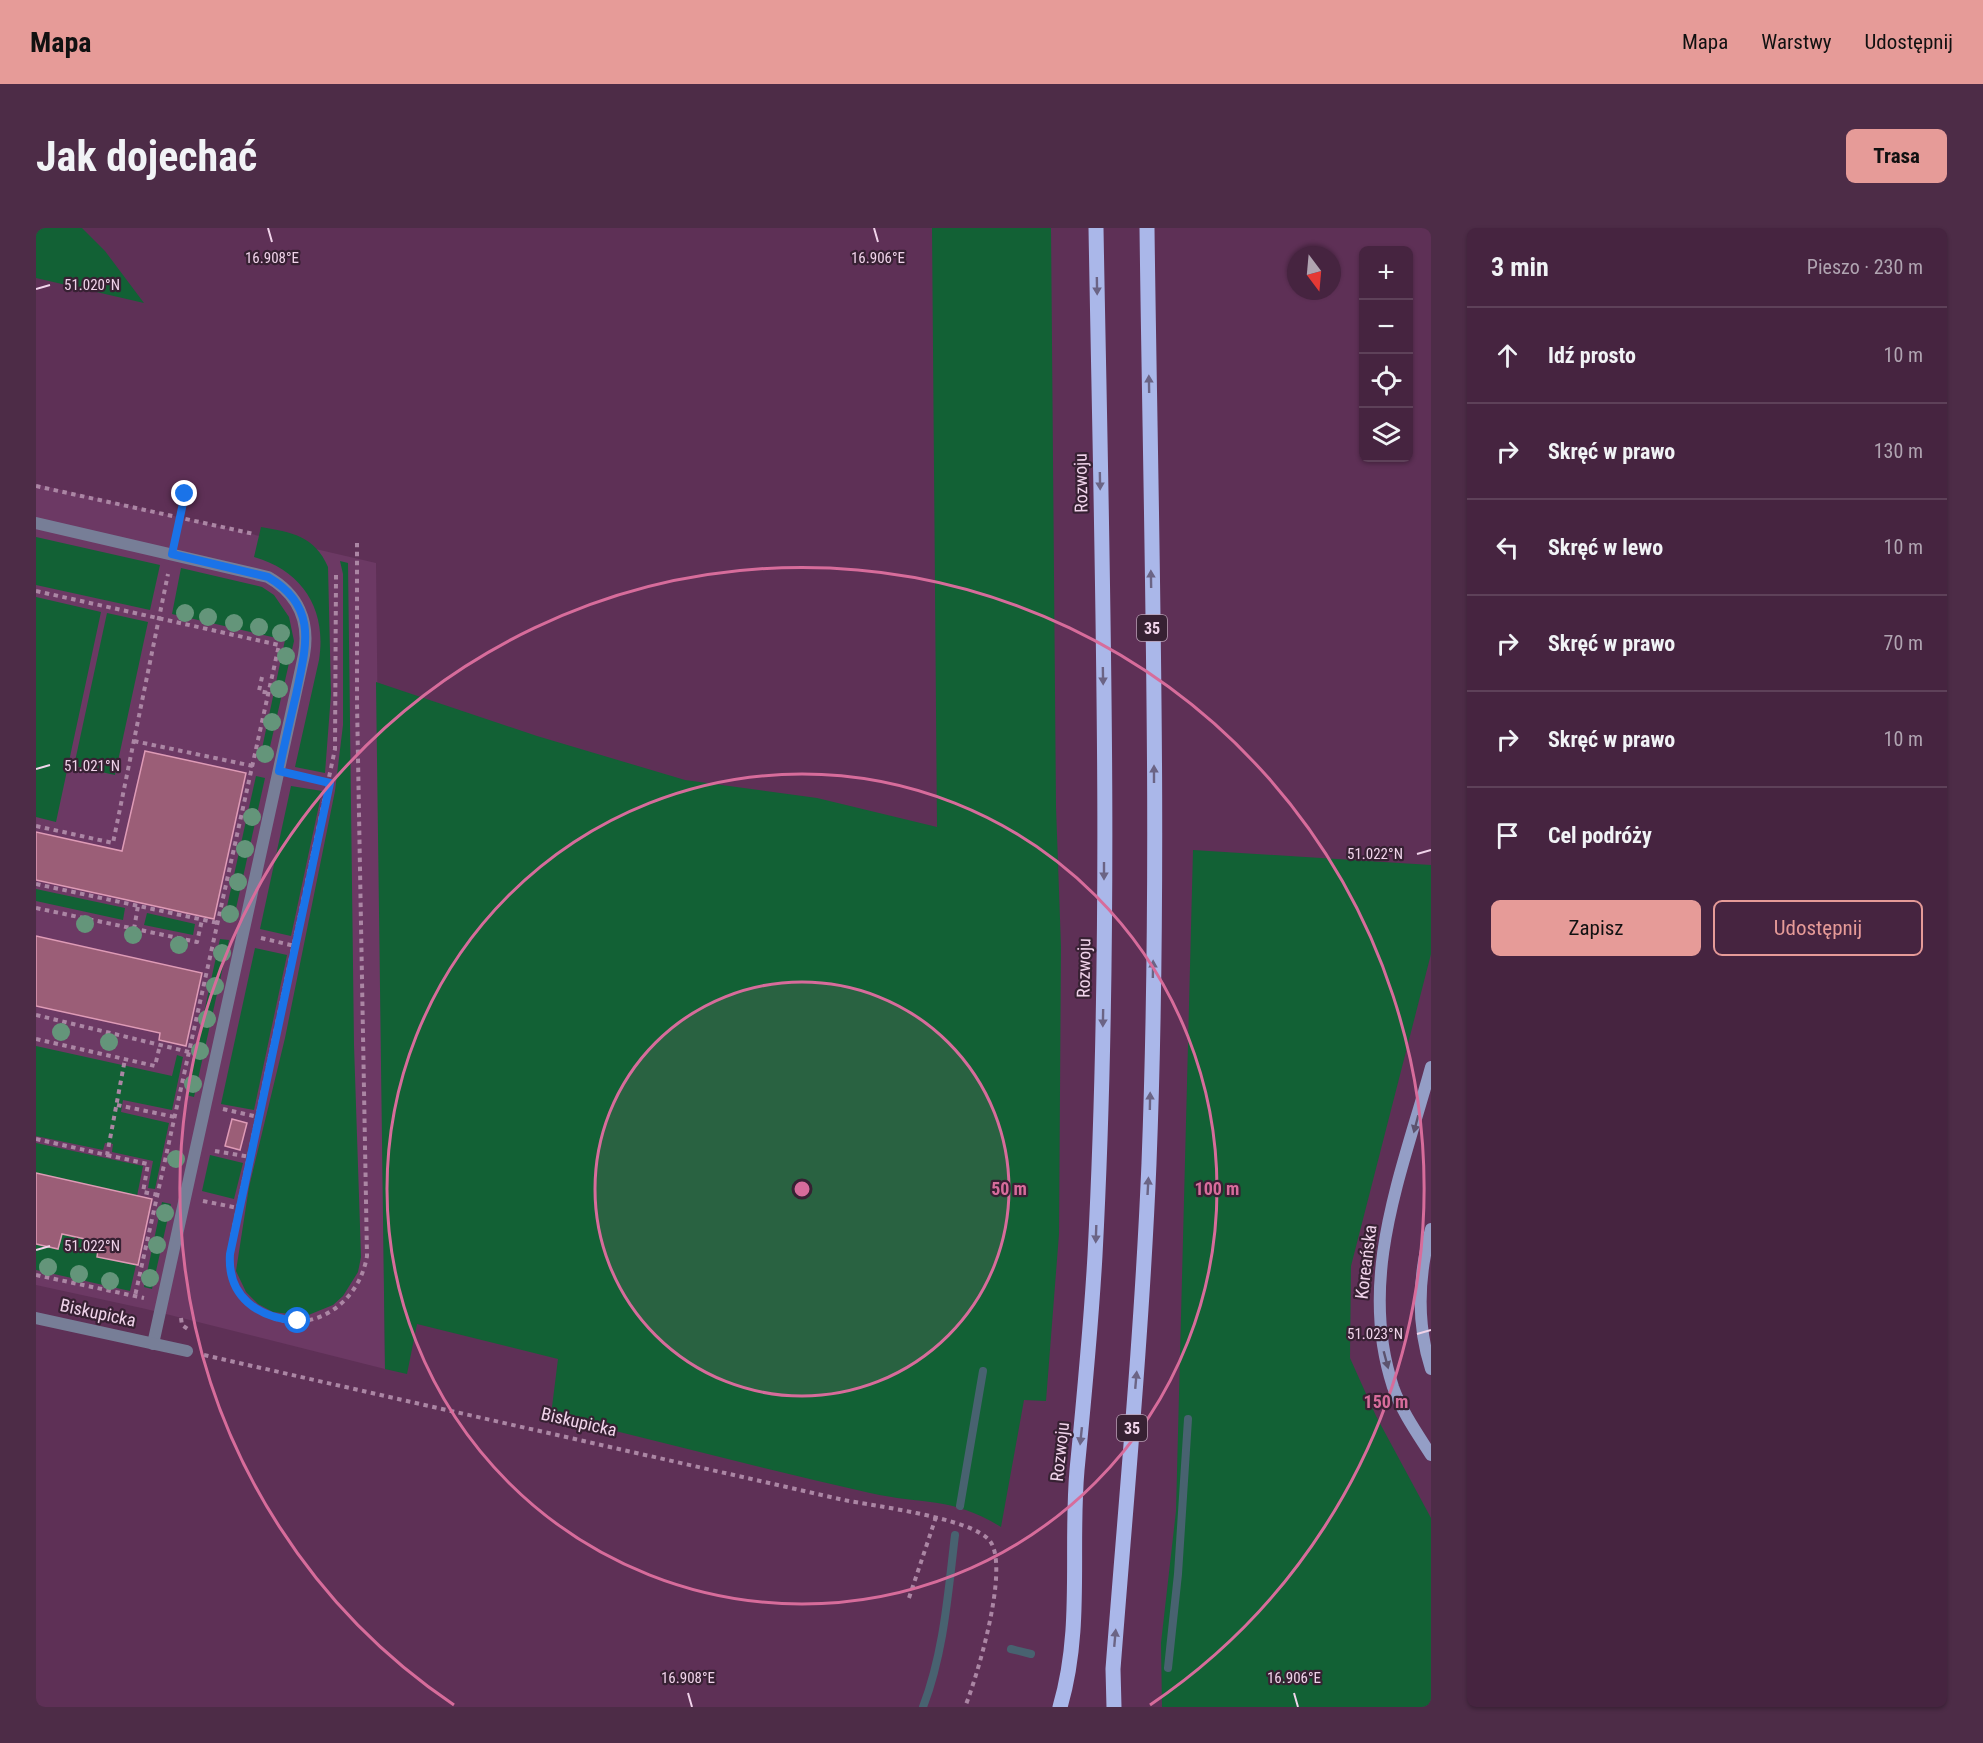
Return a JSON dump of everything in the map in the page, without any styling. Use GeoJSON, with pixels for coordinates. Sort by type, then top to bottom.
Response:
{"type":"FeatureCollection","features":[{"type":"Feature","properties":{"kind":"main road","name":"Rozwoju"},"geometry":{"type":"LineString","coordinates":[[1060,1707],[1068,1680],[1075,1621],[1075,1506],[1095,1252],[1103,1019],[1104,800],[1096,228]]}},
{"type":"Feature","properties":{"kind":"main road","name":"35"},"geometry":{"type":"LineString","coordinates":[[1115,1703],[1113,1669],[1143,1284],[1150,1123],[1154,899],[1147,228]]}},
{"type":"Feature","properties":{"kind":"street"},"geometry":{"type":"LineString","coordinates":[[36,523],[268,577],[284,588],[297,603],[303,616],[306,642],[153,1344]]}},
{"type":"Feature","properties":{"kind":"street","name":"Koreańska"},"geometry":{"type":"LineString","coordinates":[[1431,1067],[1384,1240],[1379,1276],[1378,1312],[1384,1357],[1394,1388],[1403,1410],[1431,1455]]}},
{"type":"Feature","properties":{"kind":"street"},"geometry":{"type":"LineString","coordinates":[[1431,1229],[1422,1272],[1420,1307],[1421,1327],[1431,1369]]}},
{"type":"Feature","properties":{"kind":"street","name":"Biskupicka"},"geometry":{"type":"LineString","coordinates":[[36,1318],[187,1351]]}},
{"type":"Feature","properties":{"kind":"path"},"geometry":{"type":"LineString","coordinates":[[36,486],[254,534]]}},
{"type":"Feature","properties":{"kind":"path"},"geometry":{"type":"LineString","coordinates":[[36,826],[113,843],[185,494]]}},
{"type":"Feature","properties":{"kind":"path"},"geometry":{"type":"LineString","coordinates":[[336,575],[335,749],[330,783],[230,1254],[231,1279],[239,1294],[265,1314],[281,1320],[298,1321],[327,1315],[345,1302],[359,1284],[367,1256],[357,703],[357,543]]}},
{"type":"Feature","properties":{"kind":"path"},"geometry":{"type":"LineString","coordinates":[[36,591],[279,645],[135,1296]]}},
{"type":"Feature","properties":{"kind":"path"},"geometry":{"type":"LineString","coordinates":[[262,677],[260,692],[269,693]]}},
{"type":"Feature","properties":{"kind":"path"},"geometry":{"type":"LineString","coordinates":[[134,741],[330,783]]}},
{"type":"Feature","properties":{"kind":"path"},"geometry":{"type":"LineString","coordinates":[[36,884],[218,923]]}},
{"type":"Feature","properties":{"kind":"path"},"geometry":{"type":"LineString","coordinates":[[134,929],[138,906]]}},
{"type":"Feature","properties":{"kind":"path"},"geometry":{"type":"LineString","coordinates":[[36,908],[197,942],[202,920]]}},
{"type":"Feature","properties":{"kind":"path"},"geometry":{"type":"LineString","coordinates":[[36,1016],[189,1052]]}},
{"type":"Feature","properties":{"kind":"path"},"geometry":{"type":"LineString","coordinates":[[36,1039],[155,1066],[160,1045]]}},
{"type":"Feature","properties":{"kind":"path"},"geometry":{"type":"LineString","coordinates":[[108,1155],[125,1059]]}},
{"type":"Feature","properties":{"kind":"path"},"geometry":{"type":"LineString","coordinates":[[117,1105],[175,1117]]}},
{"type":"Feature","properties":{"kind":"path"},"geometry":{"type":"LineString","coordinates":[[219,1119],[222,1109],[258,1117]]}},
{"type":"Feature","properties":{"kind":"path"},"geometry":{"type":"LineString","coordinates":[[36,1139],[148,1164],[143,1192],[158,1195]]}},
{"type":"Feature","properties":{"kind":"path"},"geometry":{"type":"LineString","coordinates":[[215,1140],[212,1150],[249,1157]]}},
{"type":"Feature","properties":{"kind":"path"},"geometry":{"type":"LineString","coordinates":[[36,1275],[180,1306],[182,1325],[192,1332],[187,1351]]}},
{"type":"Feature","properties":{"kind":"path","name":"Biskupicka"},"geometry":{"type":"LineString","coordinates":[[216,1358],[844,1500],[936,1517],[976,1531],[990,1541],[995,1556],[993,1604],[976,1678],[965,1707]]}},
{"type":"Feature","properties":{"kind":"path"},"geometry":{"type":"LineString","coordinates":[[909,1598],[936,1517]]}},
{"type":"Feature","properties":{"kind":"shaded area"},"geometry":{"type":"Polygon","coordinates":[[[36,484],[376,563],[385,1369],[146,1309],[36,1285],[36,484]]]}},
{"type":"Feature","properties":{"kind":"green space"},"geometry":{"type":"Polygon","coordinates":[[[36,228],[82,228],[105,251],[144,303],[36,278],[36,228]]]}},
{"type":"Feature","properties":{"kind":"green space"},"geometry":{"type":"Polygon","coordinates":[[[932,228],[1051,228],[1056,807],[1061,947],[1059,1234],[1046,1401],[1024,1400],[1001,1527],[967,1510],[952,1506],[870,1493],[551,1415],[558,1359],[417,1324],[407,1374],[385,1369],[376,682],[537,736],[685,780],[817,798],[937,827],[932,228]]]}},
{"type":"Feature","properties":{"kind":"green space"},"geometry":{"type":"Polygon","coordinates":[[[261,527],[301,537],[316,548],[328,567],[331,694],[325,773],[295,767],[319,660],[321,642],[315,609],[308,595],[286,572],[254,557],[261,527]]]}},
{"type":"Feature","properties":{"kind":"green space"},"geometry":{"type":"Polygon","coordinates":[[[36,537],[160,565],[150,610],[36,585],[36,537]]]}},
{"type":"Feature","properties":{"kind":"green space"},"geometry":{"type":"Polygon","coordinates":[[[340,561],[348,563],[354,1045],[361,1257],[358,1272],[343,1296],[333,1305],[306,1316],[273,1312],[258,1304],[246,1292],[236,1271],[249,1187],[285,1038],[335,791],[343,725],[343,574],[340,561]]]}},
{"type":"Feature","properties":{"kind":"green space"},"geometry":{"type":"Polygon","coordinates":[[[181,568],[262,587],[274,595],[289,617],[294,641],[267,760],[260,758],[285,640],[172,614],[181,568]]]}},
{"type":"Feature","properties":{"kind":"green space"},"geometry":{"type":"Polygon","coordinates":[[[36,597],[101,612],[56,822],[36,817],[36,597]]]}},
{"type":"Feature","properties":{"kind":"green space"},"geometry":{"type":"Polygon","coordinates":[[[107,613],[148,622],[115,775],[74,766],[107,613]]]}},
{"type":"Feature","properties":{"kind":"green space"},"geometry":{"type":"Polygon","coordinates":[[[256,776],[265,778],[233,922],[224,920],[256,776]]]}},
{"type":"Feature","properties":{"kind":"green space"},"geometry":{"type":"Polygon","coordinates":[[[291,786],[322,791],[291,936],[260,929],[291,786]]]}},
{"type":"Feature","properties":{"kind":"green space"},"geometry":{"type":"Polygon","coordinates":[[[1193,850],[1431,865],[1431,954],[1351,1266],[1350,1358],[1376,1416],[1431,1518],[1431,1707],[1162,1707],[1161,1643],[1176,1511],[1193,850]]]}},
{"type":"Feature","properties":{"kind":"green space"},"geometry":{"type":"Polygon","coordinates":[[[36,889],[125,908],[123,920],[36,901],[36,889]]]}},
{"type":"Feature","properties":{"kind":"green space"},"geometry":{"type":"Polygon","coordinates":[[[147,913],[195,924],[193,935],[144,925],[147,913]]]}},
{"type":"Feature","properties":{"kind":"green space"},"geometry":{"type":"Polygon","coordinates":[[[220,939],[229,940],[194,1097],[186,1095],[220,939]]]}},
{"type":"Feature","properties":{"kind":"green space"},"geometry":{"type":"Polygon","coordinates":[[[255,948],[287,955],[254,1110],[221,1104],[255,948]]]}},
{"type":"Feature","properties":{"kind":"green space"},"geometry":{"type":"Polygon","coordinates":[[[36,1046],[172,1076],[177,1055],[183,1057],[172,1110],[123,1100],[121,1112],[169,1123],[155,1189],[148,1188],[153,1161],[112,1152],[113,1144],[105,1143],[103,1150],[36,1136],[36,1046]]]}},
{"type":"Feature","properties":{"kind":"green space"},"geometry":{"type":"Polygon","coordinates":[[[36,1143],[143,1166],[137,1196],[36,1173],[36,1143]]]}},
{"type":"Feature","properties":{"kind":"green space"},"geometry":{"type":"Polygon","coordinates":[[[210,1155],[243,1163],[234,1199],[202,1191],[210,1155]]]}},
{"type":"Feature","properties":{"kind":"green space"},"geometry":{"type":"Polygon","coordinates":[[[162,1202],[171,1204],[152,1289],[144,1287],[162,1202]]]}},
{"type":"Feature","properties":{"kind":"green space"},"geometry":{"type":"Polygon","coordinates":[[[62,1234],[99,1242],[97,1257],[136,1265],[130,1291],[36,1270],[36,1244],[62,1234]]]}},
{"type":"Feature","properties":{"kind":"building"},"geometry":{"type":"Polygon","coordinates":[[[145,751],[246,773],[214,919],[36,880],[36,832],[122,851],[145,751]]]}},
{"type":"Feature","properties":{"kind":"building"},"geometry":{"type":"Polygon","coordinates":[[[36,936],[202,973],[186,1046],[159,1040],[160,1033],[36,1006],[36,936]]]}},
{"type":"Feature","properties":{"kind":"building"},"geometry":{"type":"Polygon","coordinates":[[[232,1119],[247,1123],[240,1150],[225,1146],[232,1119]]]}},
{"type":"Feature","properties":{"kind":"building"},"geometry":{"type":"Polygon","coordinates":[[[36,1173],[152,1199],[138,1265],[97,1257],[99,1242],[62,1234],[58,1249],[36,1244],[36,1173]]]}},
{"type":"Feature","properties":{"kind":"waterway"},"geometry":{"type":"LineString","coordinates":[[960,1506],[983,1371]]}},
{"type":"Feature","properties":{"kind":"waterway"},"geometry":{"type":"LineString","coordinates":[[1168,1668],[1178,1574],[1188,1419]]}},
{"type":"Feature","properties":{"kind":"waterway"},"geometry":{"type":"LineString","coordinates":[[923,1707],[941,1644],[955,1535]]}},
{"type":"Feature","properties":{"kind":"waterway"},"geometry":{"type":"LineString","coordinates":[[1011,1649],[1031,1654]]}},
{"type":"Feature","properties":{"kind":"route"},"geometry":{"type":"LineString","coordinates":[[185,494],[172,554],[255,572],[268,577],[279,584],[297,603],[306,628],[306,642],[279,771],[330,783],[238,1208],[229,1264],[231,1279],[239,1294],[251,1306],[281,1320],[298,1321]]}}]}
